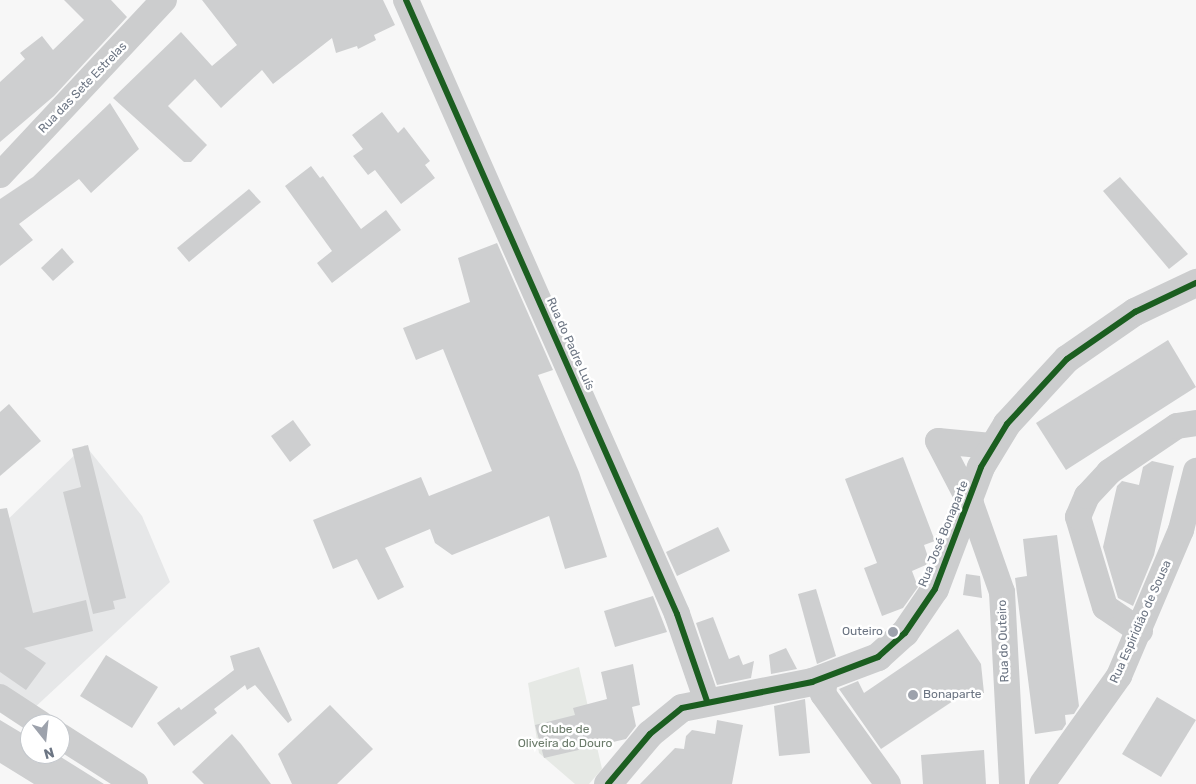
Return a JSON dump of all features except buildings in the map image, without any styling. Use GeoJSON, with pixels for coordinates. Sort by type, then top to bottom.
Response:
{"type":"FeatureCollection","features":[{"type":"Feature","properties":{"kind":"street","name":"Rua do Padre Luís"},"geometry":{"type":"LineString","coordinates":[[406,0],[677,614],[707,701]]}},
{"type":"Feature","properties":{"kind":"street","name":"Rua das Sete Estrelas"},"geometry":{"type":"LineString","coordinates":[[0,175],[160,2]]}},
{"type":"Feature","properties":{"kind":"street","name":"Rua José Bonaparte"},"geometry":{"type":"LineString","coordinates":[[608,784],[666,718],[707,701],[825,678],[878,657],[905,633],[935,589],[971,504],[991,446],[1067,359],[1135,312],[1196,283]]}},
{"type":"Feature","properties":{"kind":"street"},"geometry":{"type":"LineString","coordinates":[[1140,632],[1105,606],[1098,594],[1078,517],[1087,496],[1109,472],[1177,426],[1196,423]]}},
{"type":"Feature","properties":{"kind":"street","name":"Rua do Outeiro"},"geometry":{"type":"LineString","coordinates":[[991,446],[938,440],[971,504],[1002,592],[1012,784]]}},
{"type":"Feature","properties":{"kind":"street","name":"Rua Espiridião de Sousa"},"geometry":{"type":"LineString","coordinates":[[1042,784],[1105,701],[1140,632],[1181,530],[1196,471]]}},
{"type":"Feature","properties":{"kind":"street"},"geometry":{"type":"LineString","coordinates":[[825,678],[823,694],[888,784]]}},
{"type":"Feature","properties":{"kind":"street"},"geometry":{"type":"LineString","coordinates":[[0,697],[26,714]]}},
{"type":"Feature","properties":{"kind":"street"},"geometry":{"type":"LineString","coordinates":[[70,742],[135,784]]}},
{"type":"Feature","properties":{"kind":"shaded area"},"geometry":{"type":"Polygon","coordinates":[[[85,445],[142,516],[170,582],[32,710],[0,688],[0,527],[85,445]]]}},
{"type":"Feature","properties":{"kind":"green space","name":"Clube de Oliveira do Douro"},"geometry":{"type":"Polygon","coordinates":[[[579,667],[602,769],[589,784],[575,784],[539,753],[528,683],[579,667]]]}},
{"type":"Feature","properties":{"kind":"cycle path"},"geometry":{"type":"LineString","coordinates":[[406,0],[677,614],[707,701]]}},
{"type":"Feature","properties":{"kind":"cycle path"},"geometry":{"type":"LineString","coordinates":[[608,784],[650,734],[682,708],[812,682],[878,657],[905,633],[935,589],[981,467],[1007,424],[1067,359],[1135,312],[1196,283]]}},
{"type":"Feature","properties":{"kind":"place","name":"Outeiro"},"geometry":{"type":"Point","coordinates":[893,632]}},
{"type":"Feature","properties":{"kind":"place","name":"Bonaparte"},"geometry":{"type":"Point","coordinates":[913,695]}}]}
